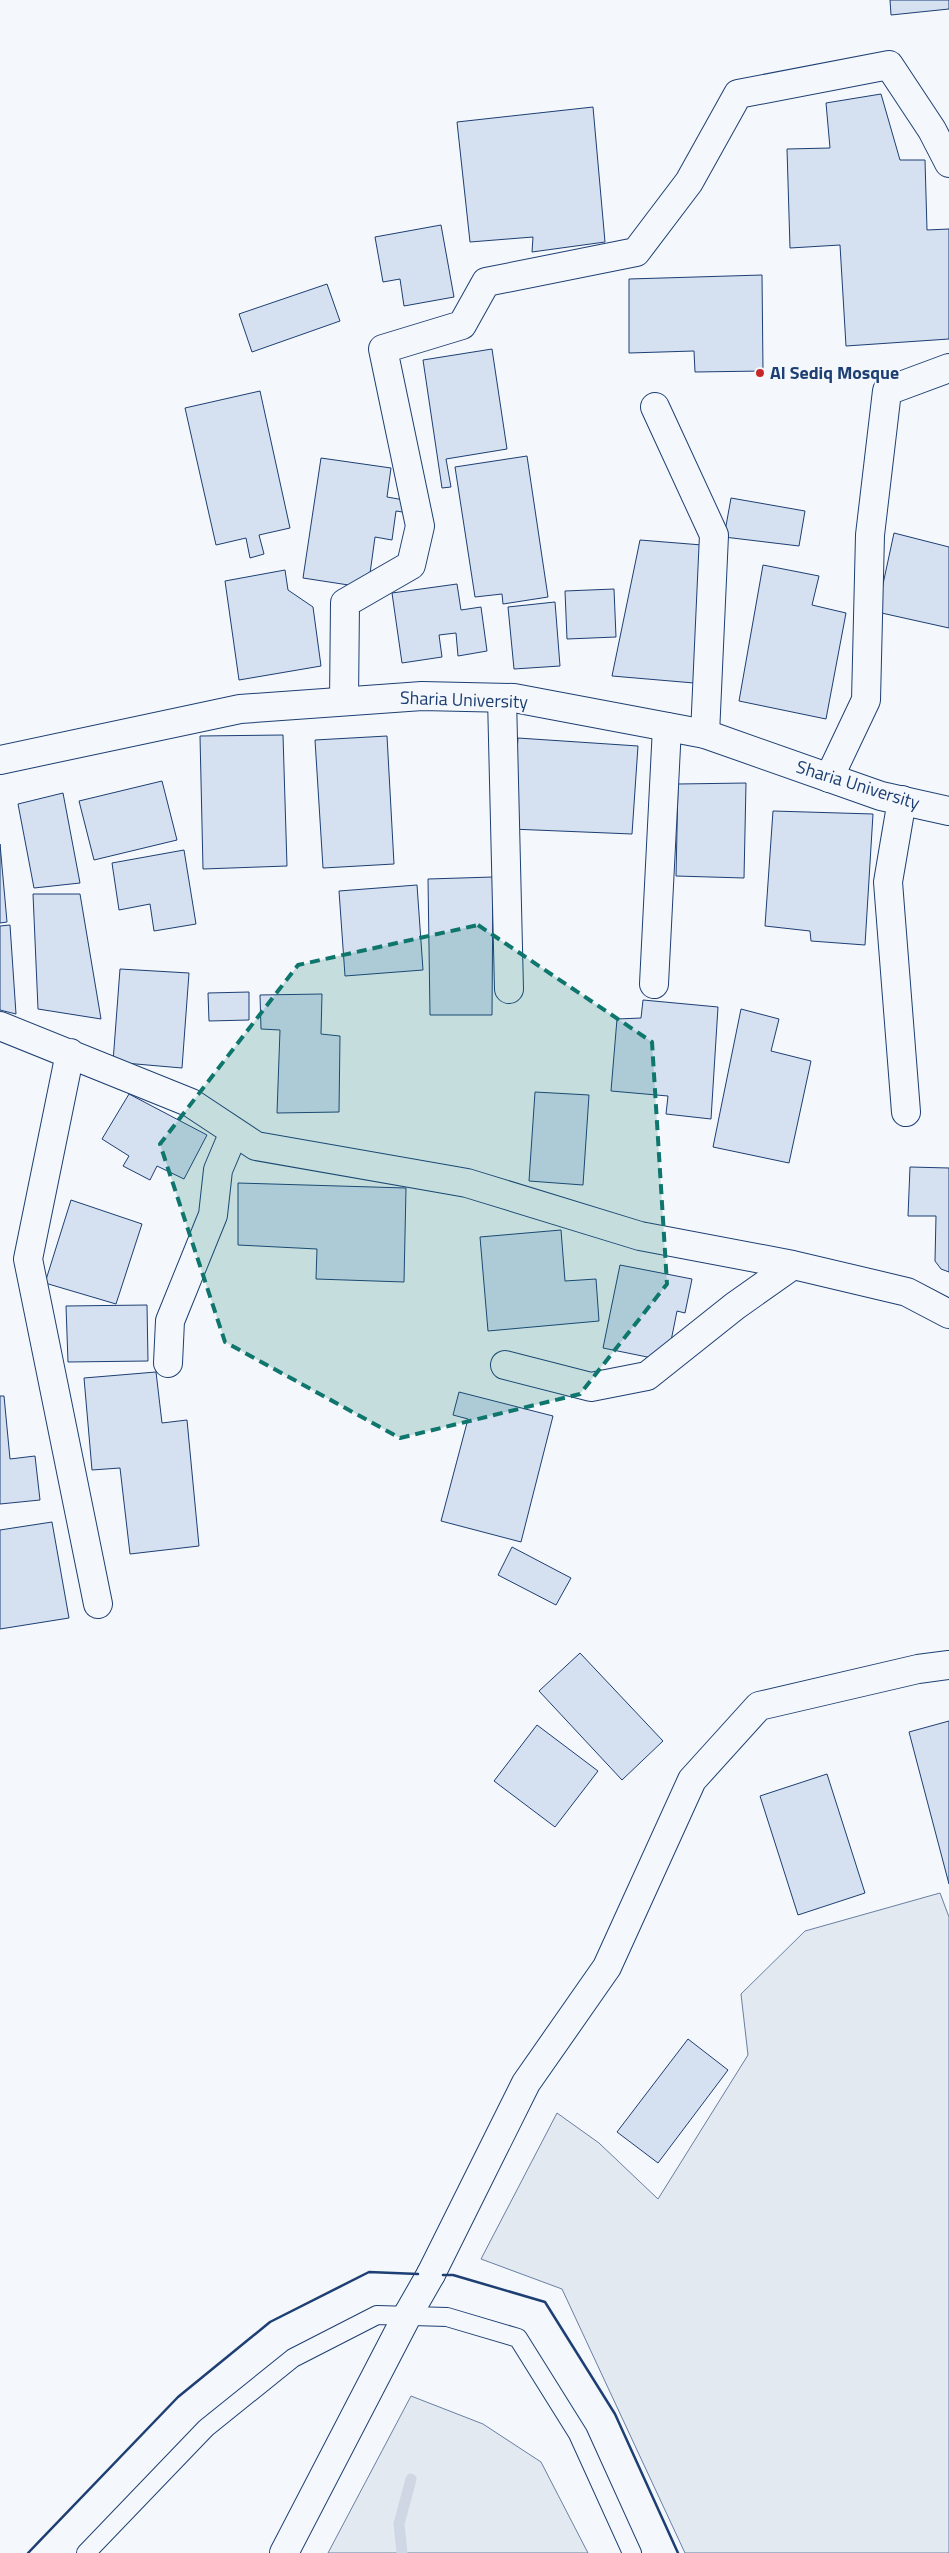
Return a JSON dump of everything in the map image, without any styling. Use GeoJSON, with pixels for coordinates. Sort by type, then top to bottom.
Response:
{"type":"FeatureCollection","features":[{"type":"Feature","properties":{"kind":"street"},"geometry":{"type":"LineString","coordinates":[[344,701],[345,603],[411,565],[420,526],[383,349],[462,325],[486,282],[636,252],[689,182],[738,94],[889,65],[932,130],[949,163]]}},
{"type":"Feature","properties":{"kind":"street"},"geometry":{"type":"LineString","coordinates":[[829,778],[866,700],[870,535],[887,391],[949,368]]}},
{"type":"Feature","properties":{"kind":"street"},"geometry":{"type":"LineString","coordinates":[[655,407],[714,535],[705,734]]}},
{"type":"Feature","properties":{"kind":"street","name":"Sharia University"},"geometry":{"type":"LineString","coordinates":[[0,760],[240,709],[422,696],[514,698],[705,734],[829,778],[902,800],[949,811]]}},
{"type":"Feature","properties":{"kind":"street"},"geometry":{"type":"LineString","coordinates":[[502,698],[508,989]]}},
{"type":"Feature","properties":{"kind":"street"},"geometry":{"type":"LineString","coordinates":[[654,984],[666,727]]}},
{"type":"Feature","properties":{"kind":"street"},"geometry":{"type":"LineString","coordinates":[[902,800],[888,882],[906,1112]]}},
{"type":"Feature","properties":{"kind":"street"},"geometry":{"type":"LineString","coordinates":[[0,1026],[191,1103],[256,1146],[467,1183],[640,1236],[793,1264],[907,1292],[949,1314]]}},
{"type":"Feature","properties":{"kind":"street"},"geometry":{"type":"LineString","coordinates":[[70,1053],[28,1259],[98,1604]]}},
{"type":"Feature","properties":{"kind":"street"},"geometry":{"type":"LineString","coordinates":[[168,1363],[170,1321],[213,1216],[218,1170],[234,1132]]}},
{"type":"Feature","properties":{"kind":"street"},"geometry":{"type":"LineString","coordinates":[[505,1365],[591,1386],[647,1376],[735,1306],[793,1264]]}},
{"type":"Feature","properties":{"kind":"street"},"geometry":{"type":"LineString","coordinates":[[284,2553],[407,2316],[431,2274],[526,2083],[607,1967],[692,1780],[759,1706],[918,1668],[949,1665]]}},
{"type":"Feature","properties":{"kind":"lane"},"geometry":{"type":"LineString","coordinates":[[86,2553],[206,2428],[293,2358],[378,2315],[447,2317],[518,2338],[578,2434],[632,2553]]}},
{"type":"Feature","properties":{"kind":"highlighted area"},"geometry":{"type":"Polygon","coordinates":[[[478,925],[652,1042],[667,1284],[580,1394],[400,1438],[225,1342],[160,1144],[298,965],[478,925]]]}},
{"type":"Feature","properties":{"kind":"shaded area"},"geometry":{"type":"Polygon","coordinates":[[[940,1893],[949,1917],[949,2553],[685,2553],[562,2289],[481,2259],[557,2113],[599,2143],[658,2199],[748,2055],[741,1994],[805,1931],[940,1893]]]}},
{"type":"Feature","properties":{"kind":"shaded area"},"geometry":{"type":"Polygon","coordinates":[[[411,2396],[483,2424],[541,2462],[588,2553],[328,2553],[411,2396]]]}},
{"type":"Feature","properties":{"kind":"building"},"geometry":{"type":"Polygon","coordinates":[[[890,0],[949,0],[949,9],[891,15],[890,0]]]}},
{"type":"Feature","properties":{"kind":"building"},"geometry":{"type":"Polygon","coordinates":[[[881,94],[900,160],[925,160],[927,230],[949,229],[949,339],[846,346],[840,245],[790,248],[787,149],[830,148],[826,103],[881,94]]]}},
{"type":"Feature","properties":{"kind":"building"},"geometry":{"type":"Polygon","coordinates":[[[593,107],[605,242],[532,252],[533,237],[470,242],[457,122],[593,107]]]}},
{"type":"Feature","properties":{"kind":"building"},"geometry":{"type":"Polygon","coordinates":[[[441,225],[454,297],[404,306],[400,279],[383,282],[375,237],[441,225]]]}},
{"type":"Feature","properties":{"kind":"building"},"geometry":{"type":"Polygon","coordinates":[[[762,275],[763,371],[695,372],[694,351],[629,353],[629,279],[762,275]]]}},
{"type":"Feature","properties":{"kind":"building"},"geometry":{"type":"Polygon","coordinates":[[[327,284],[340,321],[252,352],[239,314],[327,284]]]}},
{"type":"Feature","properties":{"kind":"building"},"geometry":{"type":"Polygon","coordinates":[[[492,349],[507,449],[446,459],[451,487],[442,488],[423,360],[492,349]]]}},
{"type":"Feature","properties":{"kind":"building"},"geometry":{"type":"Polygon","coordinates":[[[260,391],[290,528],[259,535],[264,554],[250,558],[246,538],[216,545],[185,408],[260,391]]]}},
{"type":"Feature","properties":{"kind":"building"},"geometry":{"type":"Polygon","coordinates":[[[527,456],[548,597],[503,604],[502,594],[475,597],[455,467],[527,456]]]}},
{"type":"Feature","properties":{"kind":"building"},"geometry":{"type":"Polygon","coordinates":[[[321,458],[391,468],[387,497],[410,501],[409,513],[396,511],[392,540],[375,537],[368,588],[303,578],[321,458]]]}},
{"type":"Feature","properties":{"kind":"building"},"geometry":{"type":"Polygon","coordinates":[[[731,498],[805,511],[799,546],[724,537],[731,498]]]}},
{"type":"Feature","properties":{"kind":"building"},"geometry":{"type":"Polygon","coordinates":[[[894,533],[949,547],[949,628],[877,612],[894,533]]]}},
{"type":"Feature","properties":{"kind":"building"},"geometry":{"type":"Polygon","coordinates":[[[640,540],[702,545],[694,683],[612,676],[640,540]]]}},
{"type":"Feature","properties":{"kind":"building"},"geometry":{"type":"Polygon","coordinates":[[[763,565],[819,576],[812,605],[846,613],[826,719],[739,701],[763,565]]]}},
{"type":"Feature","properties":{"kind":"building"},"geometry":{"type":"Polygon","coordinates":[[[285,570],[288,590],[313,607],[321,666],[239,680],[225,581],[285,570]]]}},
{"type":"Feature","properties":{"kind":"building"},"geometry":{"type":"Polygon","coordinates":[[[457,584],[461,610],[481,607],[487,651],[458,656],[456,633],[439,635],[442,657],[402,663],[392,593],[457,584]]]}},
{"type":"Feature","properties":{"kind":"building"},"geometry":{"type":"Polygon","coordinates":[[[614,589],[616,637],[567,639],[565,591],[614,589]]]}},
{"type":"Feature","properties":{"kind":"building"},"geometry":{"type":"Polygon","coordinates":[[[555,602],[560,666],[514,669],[508,607],[555,602]]]}},
{"type":"Feature","properties":{"kind":"building"},"geometry":{"type":"Polygon","coordinates":[[[283,735],[287,866],[203,869],[200,736],[283,735]]]}},
{"type":"Feature","properties":{"kind":"building"},"geometry":{"type":"Polygon","coordinates":[[[387,736],[394,864],[323,868],[315,740],[387,736]]]}},
{"type":"Feature","properties":{"kind":"building"},"geometry":{"type":"Polygon","coordinates":[[[518,738],[638,746],[632,834],[511,829],[518,738]]]}},
{"type":"Feature","properties":{"kind":"building"},"geometry":{"type":"Polygon","coordinates":[[[162,781],[177,840],[94,860],[79,801],[162,781]]]}},
{"type":"Feature","properties":{"kind":"building"},"geometry":{"type":"Polygon","coordinates":[[[746,783],[744,878],[676,876],[678,784],[746,783]]]}},
{"type":"Feature","properties":{"kind":"building"},"geometry":{"type":"Polygon","coordinates":[[[63,793],[80,883],[34,888],[18,804],[63,793]]]}},
{"type":"Feature","properties":{"kind":"building"},"geometry":{"type":"Polygon","coordinates":[[[773,811],[873,814],[865,945],[811,941],[810,931],[765,926],[773,811]]]}},
{"type":"Feature","properties":{"kind":"building"},"geometry":{"type":"Polygon","coordinates":[[[0,844],[7,922],[0,923],[0,844]]]}},
{"type":"Feature","properties":{"kind":"building"},"geometry":{"type":"Polygon","coordinates":[[[184,850],[196,924],[154,931],[150,904],[119,910],[112,863],[184,850]]]}},
{"type":"Feature","properties":{"kind":"building"},"geometry":{"type":"Polygon","coordinates":[[[493,877],[492,1015],[430,1015],[428,879],[493,877]]]}},
{"type":"Feature","properties":{"kind":"building"},"geometry":{"type":"Polygon","coordinates":[[[417,885],[423,970],[345,976],[339,891],[417,885]]]}},
{"type":"Feature","properties":{"kind":"building"},"geometry":{"type":"Polygon","coordinates":[[[33,894],[80,894],[101,1019],[38,1009],[33,894]]]}},
{"type":"Feature","properties":{"kind":"building"},"geometry":{"type":"Polygon","coordinates":[[[10,925],[16,1014],[0,1010],[0,926],[10,925]]]}},
{"type":"Feature","properties":{"kind":"building"},"geometry":{"type":"Polygon","coordinates":[[[120,969],[189,973],[182,1068],[113,1062],[120,969]]]}},
{"type":"Feature","properties":{"kind":"building"},"geometry":{"type":"Polygon","coordinates":[[[249,992],[249,1020],[209,1021],[208,993],[249,992]]]}},
{"type":"Feature","properties":{"kind":"building"},"geometry":{"type":"Polygon","coordinates":[[[322,994],[321,1034],[340,1036],[339,1112],[277,1113],[280,1030],[261,1029],[260,995],[322,994]]]}},
{"type":"Feature","properties":{"kind":"building"},"geometry":{"type":"Polygon","coordinates":[[[643,1000],[718,1007],[711,1119],[666,1114],[668,1096],[611,1091],[617,1019],[641,1018],[643,1000]]]}},
{"type":"Feature","properties":{"kind":"building"},"geometry":{"type":"Polygon","coordinates":[[[741,1009],[779,1019],[771,1051],[811,1061],[789,1163],[713,1147],[741,1009]]]}},
{"type":"Feature","properties":{"kind":"building"},"geometry":{"type":"Polygon","coordinates":[[[535,1092],[589,1095],[583,1185],[529,1181],[535,1092]]]}},
{"type":"Feature","properties":{"kind":"building"},"geometry":{"type":"Polygon","coordinates":[[[129,1094],[207,1135],[184,1179],[157,1166],[150,1180],[123,1166],[129,1156],[102,1139],[129,1094]]]}},
{"type":"Feature","properties":{"kind":"building"},"geometry":{"type":"Polygon","coordinates":[[[910,1167],[949,1168],[949,1272],[941,1269],[935,1261],[936,1216],[908,1216],[910,1167]]]}},
{"type":"Feature","properties":{"kind":"building"},"geometry":{"type":"Polygon","coordinates":[[[238,1183],[406,1188],[404,1282],[316,1279],[317,1249],[238,1245],[238,1183]]]}},
{"type":"Feature","properties":{"kind":"building"},"geometry":{"type":"Polygon","coordinates":[[[71,1200],[142,1224],[116,1304],[45,1283],[71,1200]]]}},
{"type":"Feature","properties":{"kind":"building"},"geometry":{"type":"Polygon","coordinates":[[[561,1230],[565,1281],[596,1279],[599,1321],[488,1331],[480,1237],[561,1230]]]}},
{"type":"Feature","properties":{"kind":"building"},"geometry":{"type":"Polygon","coordinates":[[[620,1265],[692,1279],[685,1313],[677,1311],[667,1361],[603,1348],[620,1265]]]}},
{"type":"Feature","properties":{"kind":"building"},"geometry":{"type":"Polygon","coordinates":[[[147,1305],[148,1361],[68,1362],[66,1306],[147,1305]]]}},
{"type":"Feature","properties":{"kind":"building"},"geometry":{"type":"Polygon","coordinates":[[[156,1372],[162,1423],[187,1420],[199,1546],[130,1554],[120,1468],[92,1470],[84,1378],[156,1372]]]}},
{"type":"Feature","properties":{"kind":"building"},"geometry":{"type":"Polygon","coordinates":[[[459,1392],[553,1416],[521,1542],[441,1521],[468,1419],[453,1415],[459,1392]]]}},
{"type":"Feature","properties":{"kind":"building"},"geometry":{"type":"Polygon","coordinates":[[[0,1396],[4,1396],[10,1459],[35,1456],[40,1500],[0,1504],[0,1396]]]}},
{"type":"Feature","properties":{"kind":"building"},"geometry":{"type":"Polygon","coordinates":[[[52,1522],[69,1618],[0,1629],[0,1530],[52,1522]]]}},
{"type":"Feature","properties":{"kind":"building"},"geometry":{"type":"Polygon","coordinates":[[[512,1547],[571,1578],[556,1605],[498,1575],[512,1547]]]}},
{"type":"Feature","properties":{"kind":"building"},"geometry":{"type":"Polygon","coordinates":[[[580,1653],[663,1741],[622,1780],[539,1691],[580,1653]]]}},
{"type":"Feature","properties":{"kind":"building"},"geometry":{"type":"Polygon","coordinates":[[[949,1721],[949,1884],[909,1732],[949,1721]]]}},
{"type":"Feature","properties":{"kind":"building"},"geometry":{"type":"Polygon","coordinates":[[[537,1725],[598,1771],[555,1827],[494,1781],[537,1725]]]}},
{"type":"Feature","properties":{"kind":"building"},"geometry":{"type":"Polygon","coordinates":[[[827,1774],[865,1893],[798,1915],[760,1796],[827,1774]]]}},
{"type":"Feature","properties":{"kind":"building"},"geometry":{"type":"Polygon","coordinates":[[[688,2039],[728,2070],[658,2163],[617,2132],[688,2039]]]}},
{"type":"Feature","properties":{"kind":"waterway"},"geometry":{"type":"LineString","coordinates":[[402,2553],[399,2524],[411,2479]]}},
{"type":"Feature","properties":{"kind":"wall"},"geometry":{"type":"LineString","coordinates":[[28,2553],[178,2397],[270,2322],[369,2272],[418,2274]]}},
{"type":"Feature","properties":{"kind":"wall"},"geometry":{"type":"LineString","coordinates":[[443,2275],[453,2275],[545,2302],[615,2414],[678,2553]]}},
{"type":"Feature","properties":{"kind":"place","name":"Al Sediq Mosque"},"geometry":{"type":"Point","coordinates":[760,373]}}]}
